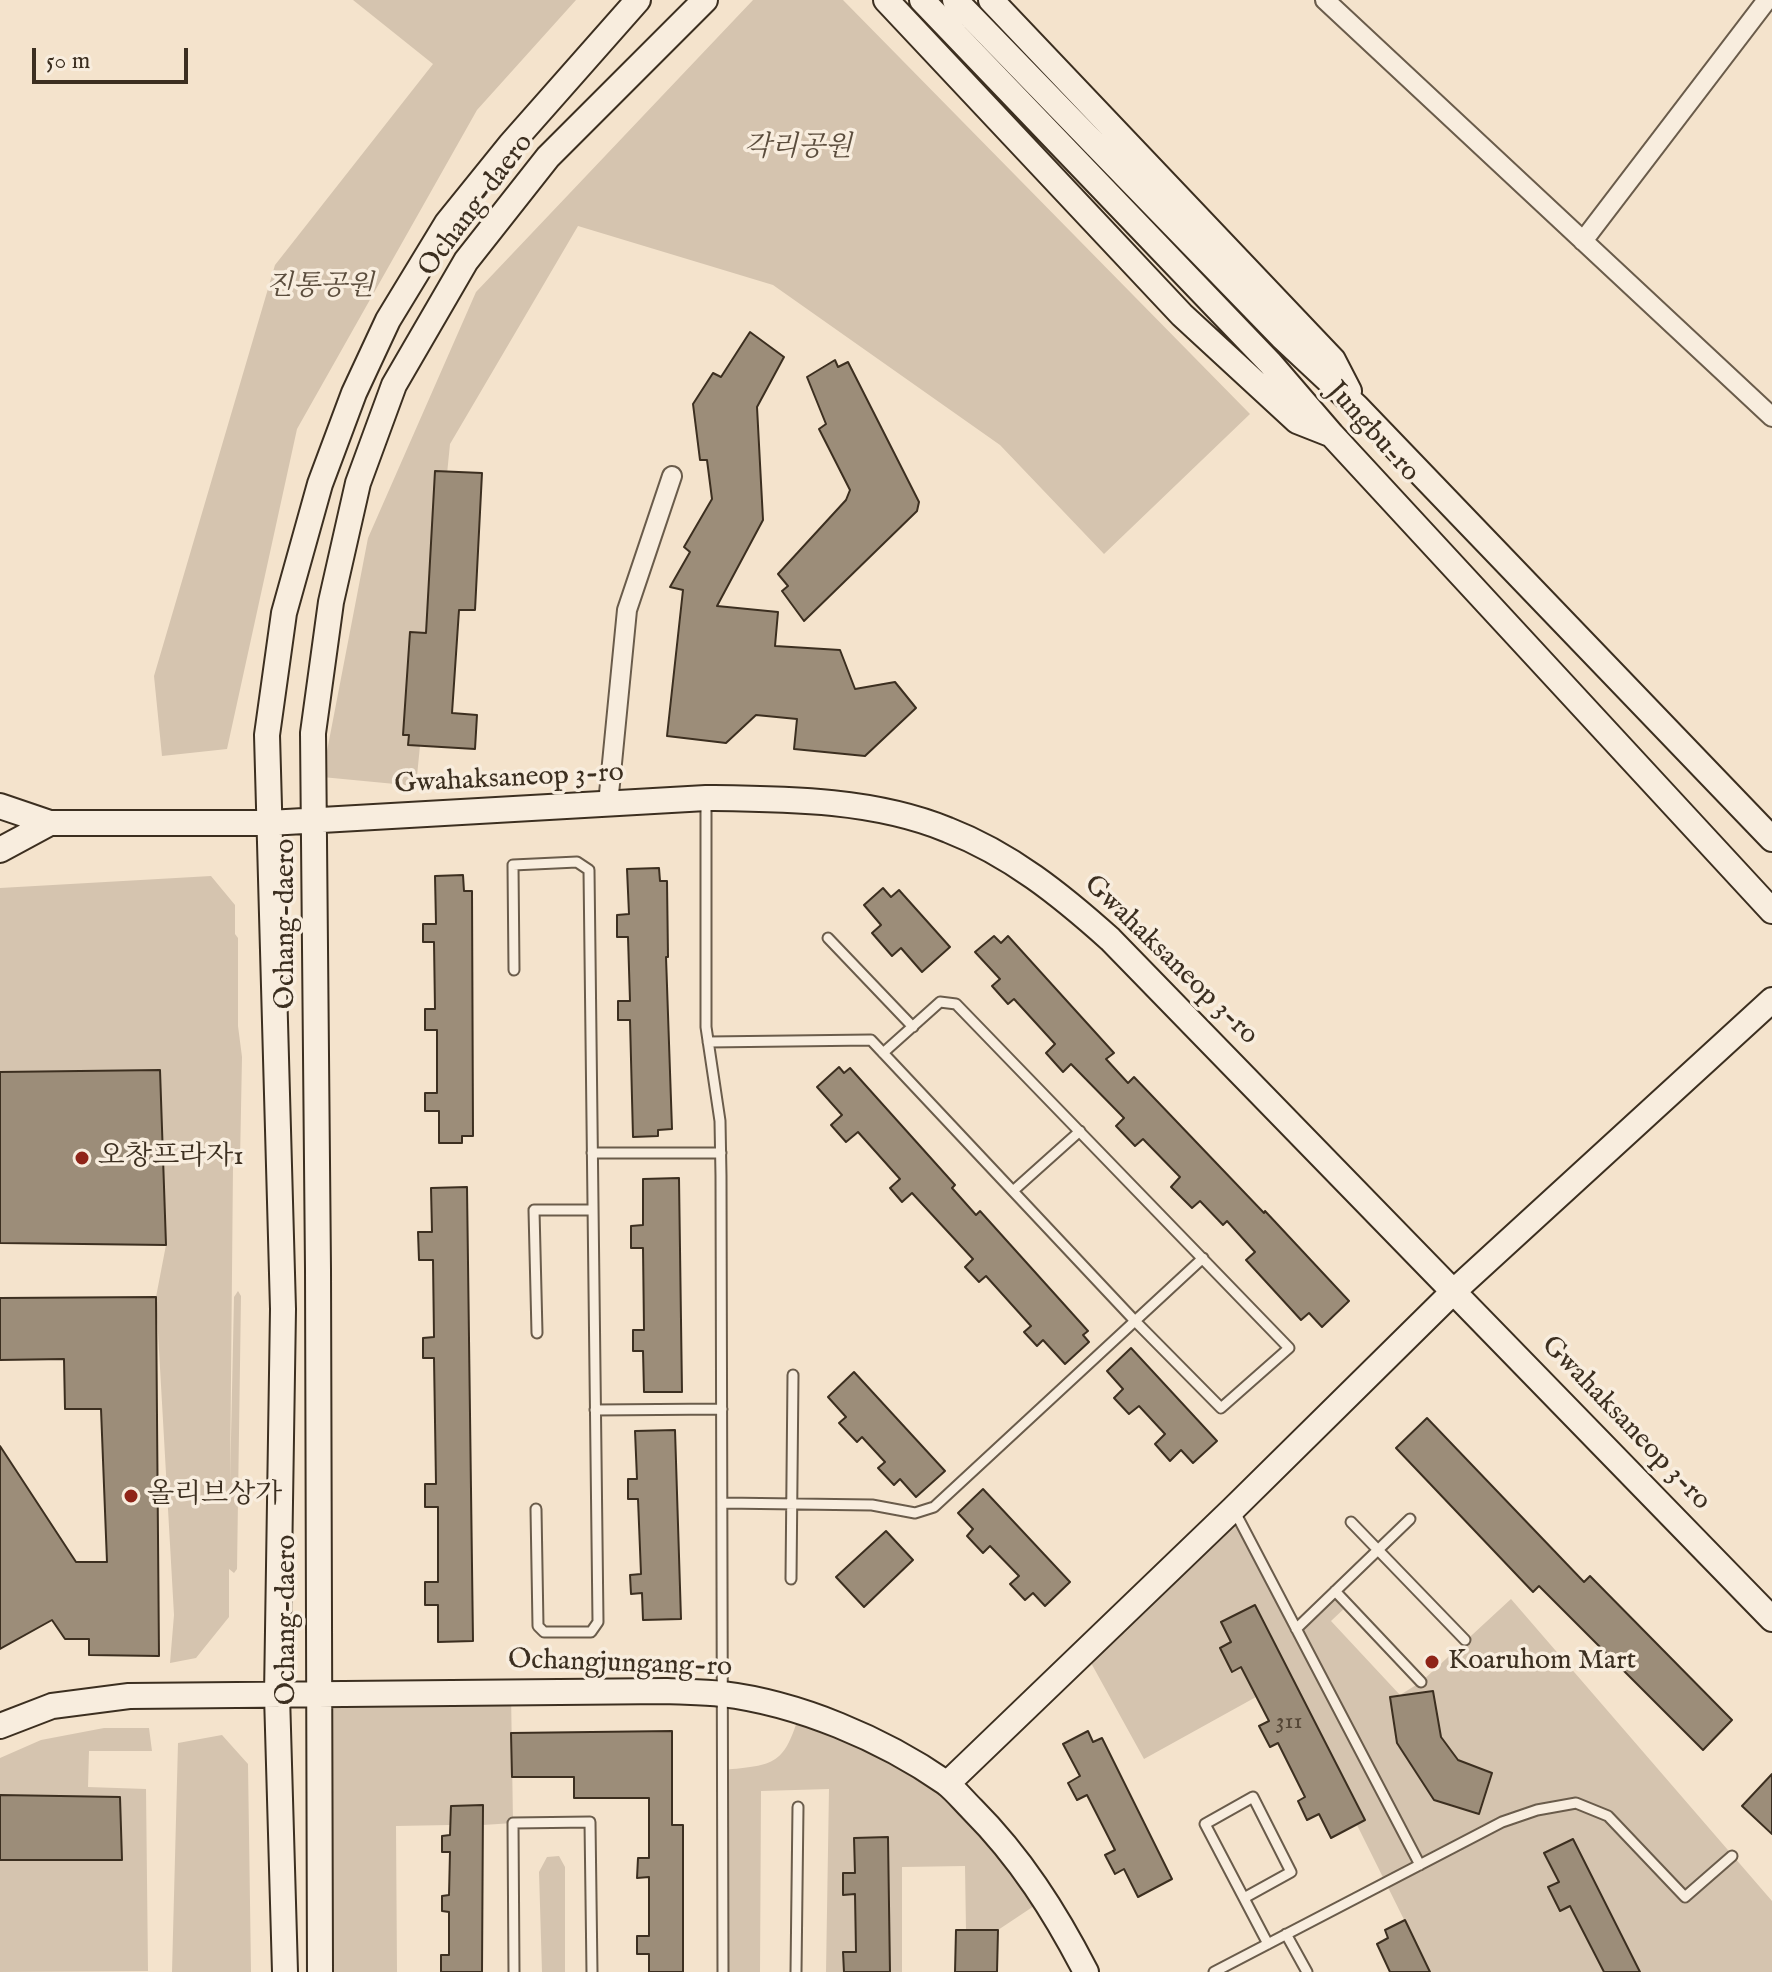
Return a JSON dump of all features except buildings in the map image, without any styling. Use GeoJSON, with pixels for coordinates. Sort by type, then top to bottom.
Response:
{"type":"FeatureCollection","features":[{"type":"Feature","properties":{"kind":"main road","name":"Ochang-daero"},"geometry":{"type":"LineString","coordinates":[[285,1972],[277,1695],[283,1309],[267,735],[284,613],[320,484],[354,393],[388,320],[447,223],[510,145],[638,0]]}},
{"type":"Feature","properties":{"kind":"main road","name":"Ochang-daero"},"geometry":{"type":"LineString","coordinates":[[320,1972],[316,821],[313,733],[331,602],[358,483],[394,385],[466,261],[548,157],[705,0]]}},
{"type":"Feature","properties":{"kind":"main road"},"geometry":{"type":"LineString","coordinates":[[886,0],[1182,315],[1297,421],[1332,435]]}},
{"type":"Feature","properties":{"kind":"main road","name":"Jungbu-ro"},"geometry":{"type":"LineString","coordinates":[[922,0],[1270,363],[1332,435],[1772,911]]}},
{"type":"Feature","properties":{"kind":"main road","name":"Jungbu-ro"},"geometry":{"type":"LineString","coordinates":[[955,0],[1282,337],[1357,407],[1772,839]]}},
{"type":"Feature","properties":{"kind":"main road"},"geometry":{"type":"LineString","coordinates":[[991,0],[1333,360],[1357,407]]}},
{"type":"Feature","properties":{"kind":"main road","name":"Gwahaksaneop 3-ro"},"geometry":{"type":"LineString","coordinates":[[50,823],[269,823],[706,798],[790,800],[848,806],[947,829],[1026,871],[1066,899],[1110,939],[1772,1619]]}},
{"type":"Feature","properties":{"kind":"main road"},"geometry":{"type":"LineString","coordinates":[[0,806],[50,823]]}},
{"type":"Feature","properties":{"kind":"main road"},"geometry":{"type":"LineString","coordinates":[[0,850],[50,823]]}},
{"type":"Feature","properties":{"kind":"main road"},"geometry":{"type":"LineString","coordinates":[[947,1784],[1453,1292],[1772,1000]]}},
{"type":"Feature","properties":{"kind":"main road","name":"Ochangjungang-ro"},"geometry":{"type":"LineString","coordinates":[[0,1726],[52,1706],[143,1695],[612,1691],[723,1695],[800,1712],[856,1733],[947,1784],[992,1831],[1042,1892],[1086,1972]]}},
{"type":"Feature","properties":{"kind":"street"},"geometry":{"type":"LineString","coordinates":[[1325,0],[1772,417]]}},
{"type":"Feature","properties":{"kind":"street"},"geometry":{"type":"LineString","coordinates":[[1583,241],[1767,0]]}},
{"type":"Feature","properties":{"kind":"street"},"geometry":{"type":"LineString","coordinates":[[608,804],[627,610],[672,476]]}},
{"type":"Feature","properties":{"kind":"lane"},"geometry":{"type":"LineString","coordinates":[[706,798],[706,1027],[720,1121],[721,1153],[723,1972]]}},
{"type":"Feature","properties":{"kind":"lane"},"geometry":{"type":"LineString","coordinates":[[514,970],[513,865],[577,862],[589,870],[598,1622],[591,1632],[544,1632],[538,1626],[536,1509]]}},
{"type":"Feature","properties":{"kind":"lane"},"geometry":{"type":"LineString","coordinates":[[828,938],[913,1027]]}},
{"type":"Feature","properties":{"kind":"lane"},"geometry":{"type":"LineString","coordinates":[[708,1042],[871,1040],[883,1053],[1135,1321],[1221,1408],[1289,1348],[956,1004],[940,1002],[883,1053]]}},
{"type":"Feature","properties":{"kind":"lane"},"geometry":{"type":"LineString","coordinates":[[1013,1191],[1080,1131]]}},
{"type":"Feature","properties":{"kind":"lane"},"geometry":{"type":"LineString","coordinates":[[592,1153],[721,1153]]}},
{"type":"Feature","properties":{"kind":"lane"},"geometry":{"type":"LineString","coordinates":[[537,1333],[534,1210],[593,1210]]}},
{"type":"Feature","properties":{"kind":"lane"},"geometry":{"type":"LineString","coordinates":[[723,1503],[872,1505],[915,1513],[934,1507],[1203,1258]]}},
{"type":"Feature","properties":{"kind":"lane"},"geometry":{"type":"LineString","coordinates":[[791,1579],[793,1375]]}},
{"type":"Feature","properties":{"kind":"lane"},"geometry":{"type":"LineString","coordinates":[[595,1410],[722,1409]]}},
{"type":"Feature","properties":{"kind":"lane"},"geometry":{"type":"LineString","coordinates":[[1233,1509],[1420,1865]]}},
{"type":"Feature","properties":{"kind":"lane"},"geometry":{"type":"LineString","coordinates":[[1296,1629],[1410,1519]]}},
{"type":"Feature","properties":{"kind":"lane"},"geometry":{"type":"LineString","coordinates":[[1351,1522],[1465,1640]]}},
{"type":"Feature","properties":{"kind":"lane"},"geometry":{"type":"LineString","coordinates":[[1335,1591],[1421,1682]]}},
{"type":"Feature","properties":{"kind":"lane"},"geometry":{"type":"LineString","coordinates":[[1244,1898],[1291,1872],[1253,1797],[1205,1824],[1268,1944]]}},
{"type":"Feature","properties":{"kind":"lane"},"geometry":{"type":"LineString","coordinates":[[1214,1972],[1502,1822],[1537,1810],[1576,1803],[1608,1816],[1685,1897],[1732,1856]]}},
{"type":"Feature","properties":{"kind":"lane"},"geometry":{"type":"LineString","coordinates":[[796,1972],[798,1807]]}},
{"type":"Feature","properties":{"kind":"lane"},"geometry":{"type":"LineString","coordinates":[[514,1972],[513,1823],[590,1822],[592,1972]]}},
{"type":"Feature","properties":{"kind":"lane"},"geometry":{"type":"LineString","coordinates":[[1286,1934],[1307,1972]]}},
{"type":"Feature","properties":{"kind":"green space","name":"진통공원"},"geometry":{"type":"Polygon","coordinates":[[[353,0],[576,0],[477,110],[297,429],[227,749],[162,756],[154,676],[275,265],[433,64],[353,0]]]}},
{"type":"Feature","properties":{"kind":"green space","name":"각리공원"},"geometry":{"type":"Polygon","coordinates":[[[753,0],[843,0],[1250,414],[1104,554],[1000,445],[773,285],[578,226],[450,444],[416,786],[322,777],[368,538],[476,292],[753,0]]]}},
{"type":"Feature","properties":{"kind":"green space"},"geometry":{"type":"Polygon","coordinates":[[[211,876],[235,905],[235,934],[238,938],[238,1026],[242,1057],[240,1161],[233,1166],[230,1485],[234,1297],[238,1291],[241,1296],[237,1569],[234,1573],[229,1569],[229,1617],[196,1658],[170,1663],[174,1615],[156,1297],[166,1245],[160,1070],[0,1075],[0,888],[211,876]]]}},
{"type":"Feature","properties":{"kind":"green space"},"geometry":{"type":"Polygon","coordinates":[[[1233,1509],[1296,1629],[1335,1591],[1348,1605],[1331,1621],[1400,1695],[1421,1682],[1511,1599],[1772,1901],[1772,1972],[1430,1972],[1357,1825],[1365,1820],[1255,1605],[1221,1622],[1231,1642],[1220,1649],[1232,1671],[1241,1667],[1256,1697],[1144,1759],[1085,1652],[1233,1509]]]}},
{"type":"Feature","properties":{"kind":"green space"},"geometry":{"type":"Polygon","coordinates":[[[511,1692],[513,1823],[483,1825],[483,1805],[451,1806],[450,1825],[396,1826],[397,1972],[321,1972],[318,1695],[511,1692]]]}},
{"type":"Feature","properties":{"kind":"green space"},"geometry":{"type":"Polygon","coordinates":[[[800,1712],[947,1784],[1046,1898],[998,1930],[966,1930],[965,1866],[902,1867],[902,1972],[826,1972],[829,1789],[761,1791],[760,1972],[723,1972],[723,1770],[755,1766],[775,1759],[789,1743],[800,1712]]]}},
{"type":"Feature","properties":{"kind":"green space"},"geometry":{"type":"Polygon","coordinates":[[[104,1728],[149,1728],[152,1751],[89,1751],[88,1787],[146,1789],[148,1971],[0,1972],[0,1758],[41,1740],[104,1728]]]}},
{"type":"Feature","properties":{"kind":"green space"},"geometry":{"type":"Polygon","coordinates":[[[222,1735],[248,1764],[251,1972],[172,1972],[178,1743],[222,1735]]]}},
{"type":"Feature","properties":{"kind":"green space"},"geometry":{"type":"Polygon","coordinates":[[[559,1856],[565,1867],[565,1972],[542,1972],[539,1872],[547,1857],[559,1856]]]}},
{"type":"Feature","properties":{"kind":"place","name":"오창프라자1"},"geometry":{"type":"Point","coordinates":[82,1158]}},
{"type":"Feature","properties":{"kind":"place","name":"올리브상가"},"geometry":{"type":"Point","coordinates":[131,1496]}},
{"type":"Feature","properties":{"kind":"place","name":"Koaruhom Mart"},"geometry":{"type":"Point","coordinates":[1432,1662]}}]}
